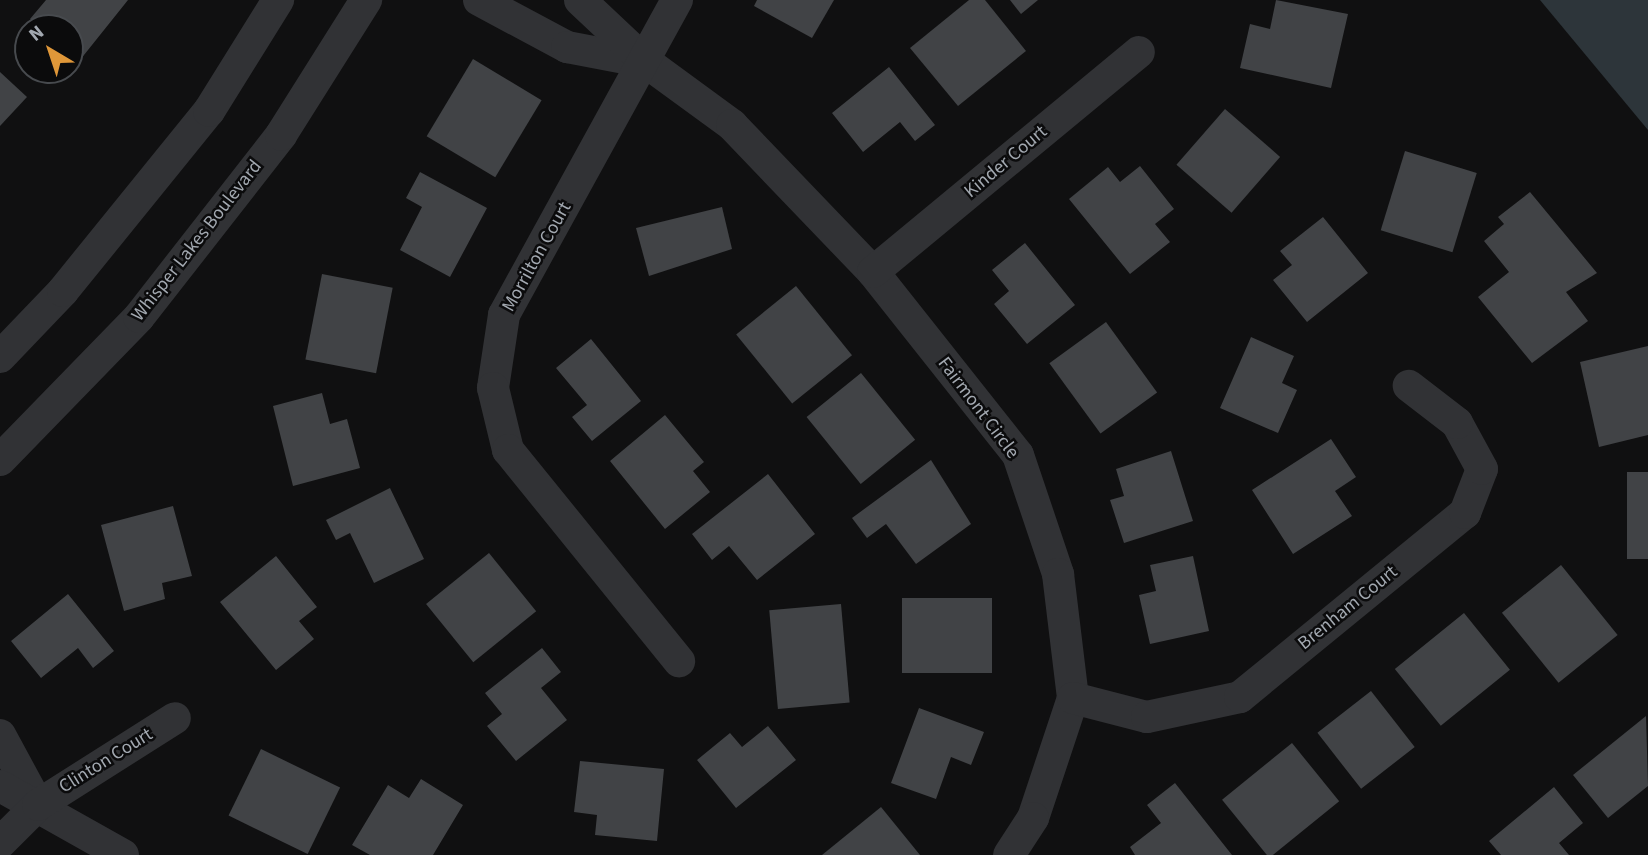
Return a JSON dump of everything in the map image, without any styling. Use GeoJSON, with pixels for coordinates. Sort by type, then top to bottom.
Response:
{"type":"FeatureCollection","features":[{"type":"Feature","properties":{"kind":"street"},"geometry":{"type":"LineString","coordinates":[[0,357],[63,291],[209,111],[278,0]]}},
{"type":"Feature","properties":{"kind":"street","name":"Whisper Lakes Boulevard"},"geometry":{"type":"LineString","coordinates":[[0,460],[139,317],[281,135],[366,0]]}},
{"type":"Feature","properties":{"kind":"street","name":"Fairmont Circle"},"geometry":{"type":"LineString","coordinates":[[479,0],[567,47],[646,62]]}},
{"type":"Feature","properties":{"kind":"street","name":"Fairmont Circle"},"geometry":{"type":"LineString","coordinates":[[580,0],[646,62],[732,125],[873,272],[1018,455],[1058,574],[1073,698],[1033,818],[1009,855]]}},
{"type":"Feature","properties":{"kind":"street","name":"Morrilton Court"},"geometry":{"type":"LineString","coordinates":[[677,0],[646,62],[504,315],[493,388],[508,450],[679,661]]}},
{"type":"Feature","properties":{"kind":"street","name":"Kinder Court"},"geometry":{"type":"LineString","coordinates":[[873,272],[1139,52]]}},
{"type":"Feature","properties":{"kind":"street","name":"Brenham Court"},"geometry":{"type":"LineString","coordinates":[[1073,698],[1147,717],[1240,697],[1465,513],[1482,469],[1457,423],[1409,386]]}},
{"type":"Feature","properties":{"kind":"street","name":"Clinton Court"},"geometry":{"type":"LineString","coordinates":[[0,844],[38,805],[175,718]]}},
{"type":"Feature","properties":{"kind":"street"},"geometry":{"type":"LineString","coordinates":[[0,735],[38,805]]}},
{"type":"Feature","properties":{"kind":"street"},"geometry":{"type":"LineString","coordinates":[[0,786],[123,855]]}},
{"type":"Feature","properties":{"kind":"shaded area"},"geometry":{"type":"Polygon","coordinates":[[[1540,0],[1648,0],[1648,130],[1540,0]]]}},
{"type":"Feature","properties":{"kind":"building"},"geometry":{"type":"Polygon","coordinates":[[[46,0],[128,0],[84,55],[84,14],[34,14],[46,0]]]}},
{"type":"Feature","properties":{"kind":"building"},"geometry":{"type":"Polygon","coordinates":[[[757,0],[834,0],[812,38],[754,6],[757,0]]]}},
{"type":"Feature","properties":{"kind":"building"},"geometry":{"type":"Polygon","coordinates":[[[969,0],[985,0],[1026,51],[958,106],[910,48],[969,0]]]}},
{"type":"Feature","properties":{"kind":"building"},"geometry":{"type":"Polygon","coordinates":[[[1010,0],[1038,0],[1021,14],[1010,0]]]}},
{"type":"Feature","properties":{"kind":"building"},"geometry":{"type":"Polygon","coordinates":[[[1276,0],[1348,14],[1331,88],[1240,68],[1250,24],[1270,29],[1276,0]]]}},
{"type":"Feature","properties":{"kind":"building"},"geometry":{"type":"Polygon","coordinates":[[[473,59],[542,100],[495,177],[427,136],[473,59]]]}},
{"type":"Feature","properties":{"kind":"building"},"geometry":{"type":"Polygon","coordinates":[[[889,67],[935,125],[915,141],[900,122],[863,152],[832,113],[889,67]]]}},
{"type":"Feature","properties":{"kind":"building"},"geometry":{"type":"Polygon","coordinates":[[[0,72],[27,97],[0,126],[0,72]]]}},
{"type":"Feature","properties":{"kind":"building"},"geometry":{"type":"Polygon","coordinates":[[[1225,109],[1280,157],[1232,213],[1176,165],[1225,109]]]}},
{"type":"Feature","properties":{"kind":"building"},"geometry":{"type":"Polygon","coordinates":[[[1405,151],[1477,173],[1452,252],[1381,230],[1405,151]]]}},
{"type":"Feature","properties":{"kind":"building"},"geometry":{"type":"Polygon","coordinates":[[[1140,166],[1174,209],[1155,224],[1170,242],[1130,274],[1069,199],[1108,167],[1120,182],[1140,166]]]}},
{"type":"Feature","properties":{"kind":"building"},"geometry":{"type":"Polygon","coordinates":[[[420,172],[487,208],[450,277],[400,250],[422,207],[406,198],[420,172]]]}},
{"type":"Feature","properties":{"kind":"building"},"geometry":{"type":"Polygon","coordinates":[[[1530,192],[1597,273],[1566,292],[1588,321],[1532,363],[1478,297],[1509,272],[1484,241],[1504,224],[1498,217],[1530,192]]]}},
{"type":"Feature","properties":{"kind":"building"},"geometry":{"type":"Polygon","coordinates":[[[722,207],[732,249],[649,276],[636,228],[722,207]]]}},
{"type":"Feature","properties":{"kind":"building"},"geometry":{"type":"Polygon","coordinates":[[[1323,217],[1368,273],[1307,322],[1273,280],[1292,265],[1280,251],[1323,217]]]}},
{"type":"Feature","properties":{"kind":"building"},"geometry":{"type":"Polygon","coordinates":[[[1025,243],[1075,305],[1027,344],[994,304],[1009,291],[992,270],[1025,243]]]}},
{"type":"Feature","properties":{"kind":"building"},"geometry":{"type":"Polygon","coordinates":[[[322,274],[393,288],[376,373],[305,359],[322,274]]]}},
{"type":"Feature","properties":{"kind":"building"},"geometry":{"type":"Polygon","coordinates":[[[796,286],[852,355],[792,404],[736,334],[796,286]]]}},
{"type":"Feature","properties":{"kind":"building"},"geometry":{"type":"Polygon","coordinates":[[[1106,322],[1157,392],[1101,434],[1049,363],[1106,322]]]}},
{"type":"Feature","properties":{"kind":"building"},"geometry":{"type":"Polygon","coordinates":[[[1251,337],[1294,356],[1282,383],[1297,390],[1278,433],[1220,408],[1251,337]]]}},
{"type":"Feature","properties":{"kind":"building"},"geometry":{"type":"Polygon","coordinates":[[[591,339],[641,401],[592,441],[572,417],[587,405],[556,368],[591,339]]]}},
{"type":"Feature","properties":{"kind":"building"},"geometry":{"type":"Polygon","coordinates":[[[1648,346],[1648,435],[1599,447],[1580,362],[1648,346]]]}},
{"type":"Feature","properties":{"kind":"building"},"geometry":{"type":"Polygon","coordinates":[[[861,373],[915,440],[861,484],[807,417],[861,373]]]}},
{"type":"Feature","properties":{"kind":"building"},"geometry":{"type":"Polygon","coordinates":[[[322,393],[330,424],[347,419],[360,468],[293,486],[273,406],[322,393]]]}},
{"type":"Feature","properties":{"kind":"building"},"geometry":{"type":"Polygon","coordinates":[[[665,415],[704,462],[693,471],[710,492],[665,529],[610,461],[665,415]]]}},
{"type":"Feature","properties":{"kind":"building"},"geometry":{"type":"Polygon","coordinates":[[[1331,439],[1356,477],[1335,491],[1352,516],[1293,554],[1252,490],[1331,439]]]}},
{"type":"Feature","properties":{"kind":"building"},"geometry":{"type":"Polygon","coordinates":[[[1171,451],[1193,521],[1124,543],[1110,500],[1124,496],[1116,469],[1171,451]]]}},
{"type":"Feature","properties":{"kind":"building"},"geometry":{"type":"Polygon","coordinates":[[[931,460],[971,524],[916,564],[886,524],[867,538],[852,518],[931,460]]]}},
{"type":"Feature","properties":{"kind":"building"},"geometry":{"type":"Polygon","coordinates":[[[1627,472],[1648,472],[1648,559],[1627,559],[1627,472]]]}},
{"type":"Feature","properties":{"kind":"building"},"geometry":{"type":"Polygon","coordinates":[[[768,474],[815,534],[757,580],[729,546],[712,560],[692,534],[768,474]]]}},
{"type":"Feature","properties":{"kind":"building"},"geometry":{"type":"Polygon","coordinates":[[[390,488],[424,559],[374,583],[350,533],[336,540],[326,520],[390,488]]]}},
{"type":"Feature","properties":{"kind":"building"},"geometry":{"type":"Polygon","coordinates":[[[173,506],[192,576],[162,583],[165,599],[124,611],[101,525],[173,506]]]}},
{"type":"Feature","properties":{"kind":"building"},"geometry":{"type":"Polygon","coordinates":[[[489,553],[536,611],[473,662],[426,604],[489,553]]]}},
{"type":"Feature","properties":{"kind":"building"},"geometry":{"type":"Polygon","coordinates":[[[276,556],[317,607],[299,621],[314,639],[276,670],[220,602],[276,556]]]}},
{"type":"Feature","properties":{"kind":"building"},"geometry":{"type":"Polygon","coordinates":[[[1193,556],[1209,631],[1150,644],[1139,595],[1156,591],[1150,565],[1193,556]]]}},
{"type":"Feature","properties":{"kind":"building"},"geometry":{"type":"Polygon","coordinates":[[[1561,565],[1618,635],[1559,683],[1502,613],[1561,565]]]}},
{"type":"Feature","properties":{"kind":"building"},"geometry":{"type":"Polygon","coordinates":[[[68,594],[114,651],[93,668],[78,648],[41,678],[11,641],[68,594]]]}},
{"type":"Feature","properties":{"kind":"building"},"geometry":{"type":"Polygon","coordinates":[[[902,598],[992,598],[992,673],[902,673],[902,598]]]}},
{"type":"Feature","properties":{"kind":"building"},"geometry":{"type":"Polygon","coordinates":[[[841,604],[850,703],[778,709],[769,610],[841,604]]]}},
{"type":"Feature","properties":{"kind":"building"},"geometry":{"type":"Polygon","coordinates":[[[1464,613],[1510,670],[1441,726],[1395,669],[1464,613]]]}},
{"type":"Feature","properties":{"kind":"building"},"geometry":{"type":"Polygon","coordinates":[[[542,648],[561,672],[541,688],[567,720],[516,761],[487,726],[502,714],[485,693],[542,648]]]}},
{"type":"Feature","properties":{"kind":"building"},"geometry":{"type":"Polygon","coordinates":[[[1371,691],[1415,747],[1361,789],[1317,733],[1371,691]]]}},
{"type":"Feature","properties":{"kind":"building"},"geometry":{"type":"Polygon","coordinates":[[[919,708],[984,732],[971,765],[951,757],[936,799],[891,783],[919,708]]]}},
{"type":"Feature","properties":{"kind":"building"},"geometry":{"type":"Polygon","coordinates":[[[1646,716],[1648,786],[1608,818],[1573,775],[1646,716]]]}},
{"type":"Feature","properties":{"kind":"building"},"geometry":{"type":"Polygon","coordinates":[[[768,726],[796,760],[736,808],[697,760],[730,733],[742,747],[768,726]]]}},
{"type":"Feature","properties":{"kind":"building"},"geometry":{"type":"Polygon","coordinates":[[[1292,743],[1339,801],[1273,855],[1267,855],[1222,800],[1292,743]]]}},
{"type":"Feature","properties":{"kind":"building"},"geometry":{"type":"Polygon","coordinates":[[[261,749],[340,788],[308,854],[229,816],[261,749]]]}},
{"type":"Feature","properties":{"kind":"building"},"geometry":{"type":"Polygon","coordinates":[[[580,761],[664,769],[657,841],[595,835],[597,815],[574,812],[580,761]]]}},
{"type":"Feature","properties":{"kind":"building"},"geometry":{"type":"Polygon","coordinates":[[[421,779],[463,805],[433,855],[370,855],[352,845],[388,785],[409,798],[421,779]]]}},
{"type":"Feature","properties":{"kind":"building"},"geometry":{"type":"Polygon","coordinates":[[[1175,783],[1232,855],[1135,855],[1130,847],[1161,823],[1147,805],[1175,783]]]}},
{"type":"Feature","properties":{"kind":"building"},"geometry":{"type":"Polygon","coordinates":[[[1554,787],[1583,823],[1559,843],[1569,855],[1501,855],[1489,841],[1554,787]]]}},
{"type":"Feature","properties":{"kind":"building"},"geometry":{"type":"Polygon","coordinates":[[[881,807],[920,855],[822,855],[881,807]]]}}]}
